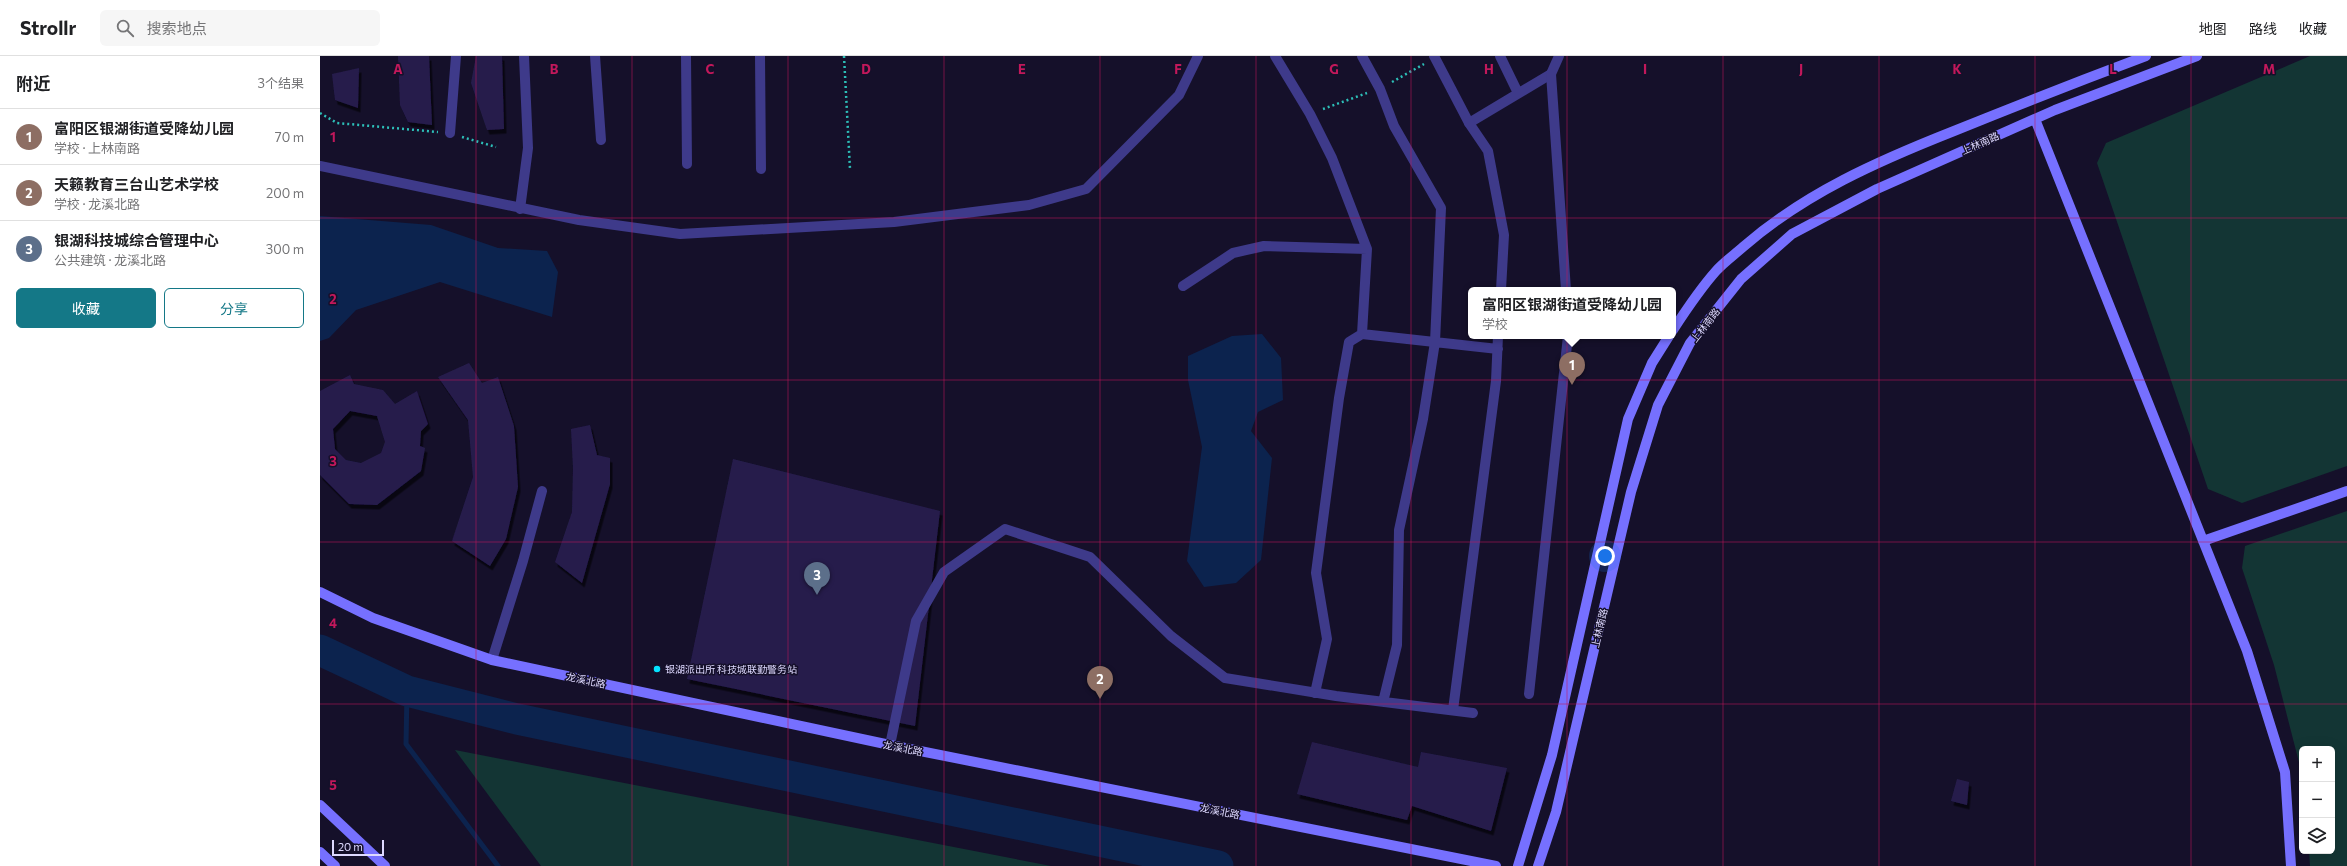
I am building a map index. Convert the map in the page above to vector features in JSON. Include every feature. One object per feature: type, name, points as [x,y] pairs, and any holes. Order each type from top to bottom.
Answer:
[{"type":"street","points":[[450,133],[456,56]]},
{"type":"street","points":[[520,209],[528,148],[524,56]]},
{"type":"street","points":[[594,56],[601,140]]},
{"type":"street","points":[[686,56],[687,164]]},
{"type":"street","points":[[760,56],[761,169]]},
{"type":"street","points":[[320,166],[578,220],[680,234],[894,222],[1029,205],[1086,189],[1179,95],[1198,56]]},
{"type":"street","points":[[1275,56],[1310,114],[1332,158],[1367,248],[1362,334]]},
{"type":"street","points":[[1362,56],[1380,89],[1394,126],[1441,208],[1435,342],[1423,419],[1399,530],[1397,645],[1383,702]]},
{"type":"street","points":[[1500,56],[1518,93]]},
{"type":"street","points":[[1559,56],[1551,74],[1566,287]]},
{"type":"street","name":"上林南路","points":[[1676,325],[1687,308],[1716,271],[1754,238],[1794,208],[1835,183],[1901,152],[2146,56]]},
{"type":"street","name":"上林南路","points":[[1538,866],[1556,812],[1631,492],[1658,405],[1690,343],[1741,279],[1792,234],[1877,189],[2035,119],[2197,56]]},
{"type":"street","points":[[1434,57],[1468,123],[1488,151],[1504,235],[1501,287]]},
{"type":"street","points":[[1468,123],[1551,74]]},
{"type":"street","points":[[2035,119],[2247,651],[2285,772],[2291,866]]},
{"type":"street","points":[[1183,286],[1233,253],[1264,246],[1367,248]]},
{"type":"street","points":[[1315,693],[1326,639],[1316,573],[1339,398],[1349,342],[1362,334],[1498,349]]},
{"type":"street","points":[[1453,710],[1496,381],[1498,339]]},
{"type":"street","points":[[1529,694],[1568,339]]},
{"type":"street","name":"上林南路","points":[[1518,866],[1552,755],[1628,420],[1652,362],[1667,339]]},
{"type":"street","points":[[492,660],[523,561],[542,491]]},
{"type":"street","points":[[2204,541],[2347,491]]},
{"type":"street","points":[[890,745],[916,621],[944,572],[1005,529],[1090,557],[1171,636],[1225,678],[1315,693],[1474,713]]},
{"type":"street","name":"龙溪北路","points":[[320,592],[373,618],[492,660],[890,745],[1496,866]]},
{"type":"street","points":[[320,805],[385,866]]},
{"type":"street","points":[[320,852],[335,866]]},
{"type":"path","points":[[844,56],[850,169]]},
{"type":"path","points":[[1310,114],[1380,89],[1434,57]]},
{"type":"path","points":[[320,113],[337,122],[450,133],[496,147]]},
{"type":"green space","points":[[2310,56],[2347,56],[2347,466],[2242,503],[2208,489],[2097,163],[2106,143]]},
{"type":"green space","points":[[2347,511],[2347,866],[2310,866],[2309,854],[2335,854],[2335,746],[2299,746],[2299,762],[2274,665],[2242,568],[2245,546]]},
{"type":"green space","points":[[455,750],[1051,866],[541,866]]},
{"type":"water","points":[[320,216],[431,225],[498,248],[547,251],[558,272],[552,317],[440,282],[356,310],[329,338],[320,341]]},
{"type":"water","points":[[1262,334],[1281,358],[1283,400],[1258,412],[1251,431],[1272,458],[1261,560],[1236,583],[1204,587],[1187,561],[1202,447],[1188,380],[1188,356],[1232,336]]},
{"type":"building","points":[[398,56],[429,56],[432,125],[408,122],[400,105]]},
{"type":"building","points":[[476,56],[502,56],[504,129],[487,130],[471,83]]},
{"type":"building","points":[[359,68],[358,108],[335,100],[332,74]]},
{"type":"building","points":[[469,363],[482,383],[498,377],[514,426],[518,487],[506,539],[490,566],[452,541],[473,477],[468,420],[438,377]]},
{"type":"building","points":[[350,375],[354,384],[383,390],[395,404],[417,391],[428,424],[421,431],[420,446],[425,448],[421,471],[377,505],[349,504],[320,475],[320,391]],"holes":[[[350,411],[377,416],[385,442],[381,453],[361,463],[346,460],[335,449],[333,429]]]},
{"type":"building","points":[[590,425],[597,455],[610,458],[610,484],[582,583],[555,562],[572,512],[573,468],[571,429]]},
{"type":"building","points":[[733,459],[940,511],[915,726],[687,679]]},
{"type":"building","points":[[1312,742],[1418,767],[1421,752],[1507,768],[1491,831],[1412,806],[1407,820],[1297,794]]},
{"type":"building","points":[[1957,779],[1969,782],[1967,805],[1951,801]]},
{"type":"waterway","points":[[320,650],[407,691],[517,719],[1218,866]]},
{"type":"waterway","points":[[407,691],[406,744],[498,866]]},
{"type":"place","name":"富阳区银湖街道受降幼儿园","points":[[1572,385]]},
{"type":"place","name":"银湖科技城综合管理中心","points":[[817,595]]},
{"type":"place","name":"银湖派出所 科技城联勤警务站","points":[[657,669]]},
{"type":"place","name":"天籁教育三台山艺术学校","points":[[1100,699]]}]
